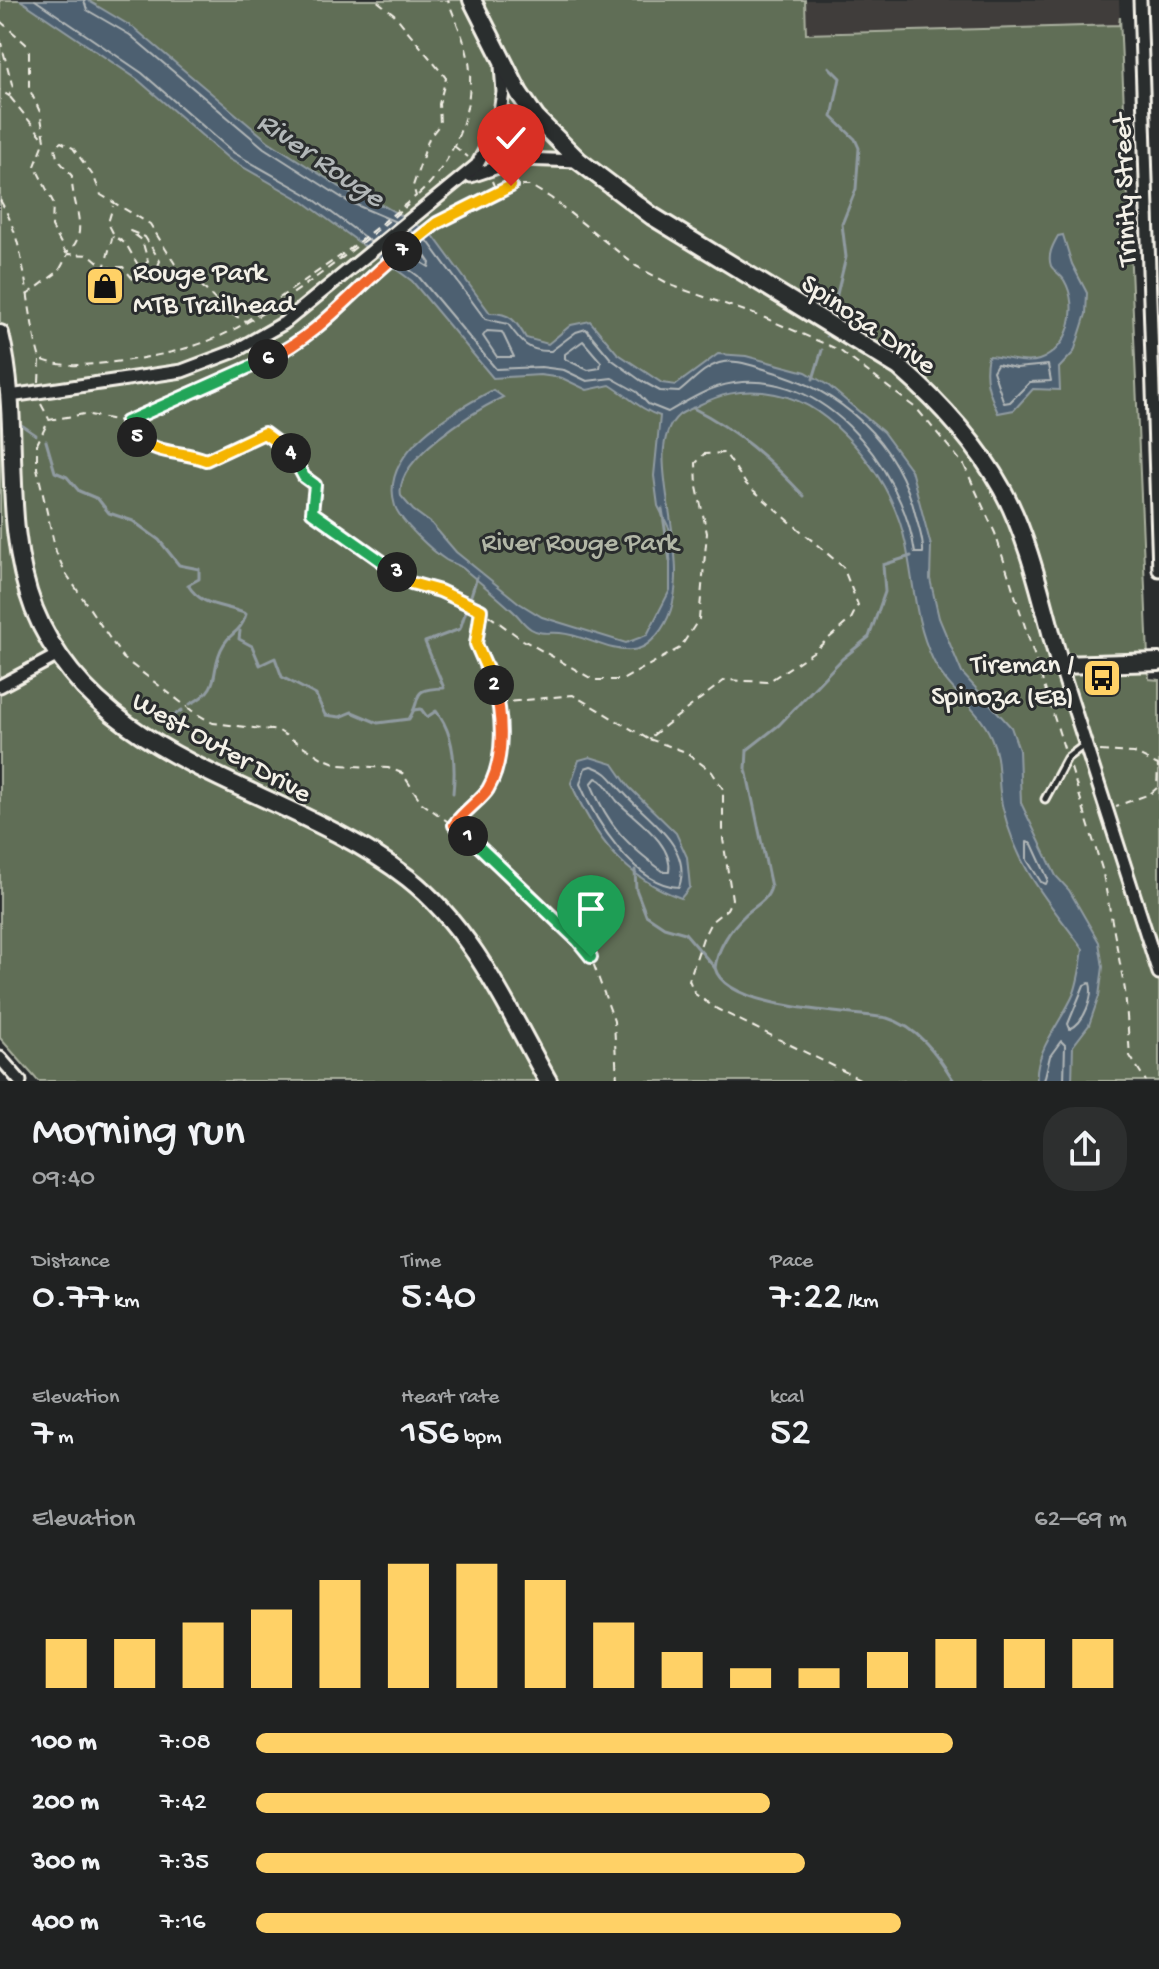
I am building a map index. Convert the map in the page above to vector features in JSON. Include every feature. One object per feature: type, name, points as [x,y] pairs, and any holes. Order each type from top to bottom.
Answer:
[{"type":"street","name":"Spinoza Drive","points":[[472,0],[499,57],[536,118],[579,161],[652,216],[899,367],[931,395],[965,434],[1002,490],[1026,549],[1105,810],[1159,973]]},
{"type":"street","name":"Trinity Street","points":[[1140,0],[1155,313],[1159,570]]},
{"type":"street","points":[[10,396],[148,379],[216,360],[284,323],[463,180],[485,154],[498,126],[503,92],[499,57]]},
{"type":"street","points":[[463,180],[491,166],[522,159],[579,161]]},
{"type":"street","name":"West Outer Drive","points":[[0,334],[10,396],[13,508],[18,554],[33,608],[58,655],[92,696],[137,734],[374,855],[425,892],[463,934],[548,1081]]},
{"type":"street","points":[[0,686],[58,655]]},
{"type":"street","points":[[1060,665],[1159,662]]},
{"type":"street","points":[[0,1058],[20,1081]]},
{"type":"lane","points":[[1045,799],[1067,758],[1086,749]]},
{"type":"path","points":[[376,0],[394,14],[446,78],[439,104],[440,124],[429,138],[413,186],[416,196]]},
{"type":"path","points":[[40,359],[73,366],[136,359],[204,341],[246,321],[346,253],[407,205],[445,161],[461,130],[469,88],[466,51],[448,0]]},
{"type":"path","points":[[0,21],[26,44],[29,88],[40,112],[45,140],[35,166],[53,202],[52,227],[68,254]]},
{"type":"path","points":[[0,39],[13,85],[9,96]]},
{"type":"path","points":[[0,90],[9,96],[45,140]]},
{"type":"path","points":[[27,295],[59,271],[81,224],[71,187],[72,176],[55,153],[58,143],[73,148],[94,177],[101,195],[150,224],[175,264],[194,278],[227,312],[246,321]]},
{"type":"path","points":[[49,420],[84,414],[126,422],[284,352],[362,290],[373,273],[437,223],[511,186],[531,186],[551,198],[636,266],[673,286],[814,337],[839,350],[891,386],[944,440],[964,465],[980,497],[995,533],[1102,869],[1106,908],[1125,990],[1130,1056],[1146,1081]]},
{"type":"path","points":[[0,200],[8,214],[27,295],[40,359],[38,373]]},
{"type":"path","points":[[103,268],[123,267],[132,282],[136,283],[154,275],[160,267],[156,251],[145,237],[129,232],[142,240],[148,261],[142,266],[130,256],[126,244],[113,235],[108,223],[114,205]]},
{"type":"path","points":[[100,284],[113,235]]},
{"type":"path","points":[[68,254],[96,257],[103,268]]},
{"type":"path","points":[[41,409],[49,420]]},
{"type":"path","points":[[49,420],[37,444],[37,468],[56,552],[65,572],[123,658],[195,713],[213,723],[279,731],[322,758],[340,765],[388,768],[402,773],[422,803],[454,825],[511,874],[591,957],[614,1021],[617,1081]]},
{"type":"path","points":[[126,422],[139,439],[155,451],[194,455],[206,460],[264,433],[273,437],[284,444],[304,477],[315,485],[312,512],[411,583],[440,591],[481,610],[523,640],[594,680],[622,680],[680,648],[699,619],[707,533],[697,487],[696,463],[704,454],[725,453],[746,484],[843,567],[858,605],[851,619],[813,652],[768,682],[725,680],[648,739]]},
{"type":"path","points":[[454,825],[466,807],[487,791],[500,749],[499,703],[489,668],[476,644],[481,610]]},
{"type":"path","points":[[499,703],[573,695],[648,739],[686,752],[712,772],[723,789],[723,839],[732,899],[727,909],[711,922],[703,938],[689,980],[695,994],[717,1009],[864,1081]]},
{"type":"path","points":[[1086,749],[1134,753],[1158,765],[1157,788],[1150,794],[1105,810]]},
{"type":"shaded area","points":[[805,0],[1119,0],[1120,25],[806,34]]},
{"type":"green space","name":"River Rouge Park","points":[[0,0],[805,0],[806,34],[1119,25],[1120,16],[1149,679],[1159,680],[1159,1081],[38,1081],[0,1038]]},
{"type":"water","points":[[20,0],[87,0],[134,28],[268,141],[351,194],[384,206],[432,234],[490,313],[512,319],[526,338],[548,344],[571,325],[590,321],[617,353],[662,383],[676,385],[718,354],[746,356],[806,372],[829,386],[883,432],[911,470],[931,546],[930,579],[939,618],[962,673],[1011,727],[1019,750],[1021,803],[1056,876],[1069,890],[1099,942],[1103,967],[1099,996],[1089,1025],[1073,1046],[1072,1081],[1037,1081],[1037,1070],[1044,1047],[1074,993],[1083,949],[1036,884],[1017,850],[1003,809],[997,755],[991,737],[933,660],[919,618],[897,514],[876,473],[846,436],[809,406],[788,397],[763,392],[738,392],[722,396],[679,415],[667,433],[663,458],[676,581],[671,610],[657,635],[643,647],[623,650],[569,634],[542,633],[531,629],[463,568],[433,550],[403,520],[395,506],[393,486],[398,468],[423,435],[441,421],[493,390],[503,397],[474,413],[423,452],[402,482],[401,496],[432,524],[456,552],[519,603],[542,617],[626,643],[647,635],[670,590],[670,530],[658,506],[654,476],[660,416],[610,385],[587,390],[562,378],[540,375],[493,378],[412,281],[304,202],[229,159],[137,79]]},
{"type":"water","points":[[1063,235],[1072,264],[1087,293],[1086,314],[1074,352],[1059,368],[1060,390],[1033,389],[1014,410],[998,413],[988,385],[988,356],[1039,360],[1050,355],[1065,337],[1071,314],[1069,291],[1050,262],[1054,243],[1058,236]]},
{"type":"water","points":[[590,757],[613,764],[629,787],[676,833],[687,857],[690,887],[681,898],[643,879],[627,867],[590,821],[571,783],[579,760]]},
{"type":"waterway","points":[[829,67],[840,78],[832,117],[855,139],[859,148],[856,189],[842,224],[846,257],[831,319]]},
{"type":"waterway","points":[[813,379],[822,350]]},
{"type":"waterway","points":[[693,408],[752,447],[804,496]]},
{"type":"waterway","points":[[17,422],[36,435]]},
{"type":"waterway","points":[[46,441],[55,472],[67,477],[79,491],[98,499],[109,513],[133,521],[159,540],[179,565],[199,569],[199,579],[188,585],[200,598],[246,614],[242,625],[219,653],[208,691],[190,704]]},
{"type":"waterway","points":[[662,509],[670,561]]},
{"type":"waterway","points":[[911,556],[883,565],[885,592],[869,637],[842,659],[779,725],[747,750],[746,769],[771,887],[764,900],[744,916],[730,933],[715,968],[724,982],[741,993],[765,1001],[898,1022],[926,1043],[954,1081]]},
{"type":"waterway","points":[[240,631],[239,639],[252,646],[260,665],[275,658],[282,677],[316,695],[325,715],[340,717],[352,712],[378,723],[409,719],[421,692],[444,688],[425,642],[460,629],[477,577]]},
{"type":"waterway","points":[[414,710],[421,709],[427,717],[436,711],[447,729],[454,760],[453,793]]},
{"type":"waterway","points":[[164,722],[182,710]]},
{"type":"waterway","points":[[635,870],[636,889],[646,915],[664,927],[685,933],[715,968]]},
{"type":"place","name":"Rouge Park MTB Trailhead","points":[[105,286]]},
{"type":"place","name":"Tireman / Spinoza (EB)","points":[[1102,678]]},
{"type":"route","points":[[511,186],[437,223],[373,273],[362,290],[284,352],[126,422],[139,439],[155,451],[194,455],[206,460],[213,460],[264,433],[273,437],[284,444],[304,477],[315,485],[312,512],[348,541],[369,552],[390,570],[408,578],[411,583],[440,591],[481,610],[476,644],[489,668],[499,703],[500,749],[487,791],[466,807],[454,825],[511,874],[518,886],[578,941],[591,957]]},
{"type":"water label","name":"River Rouge","points":[[322,158]]}]
